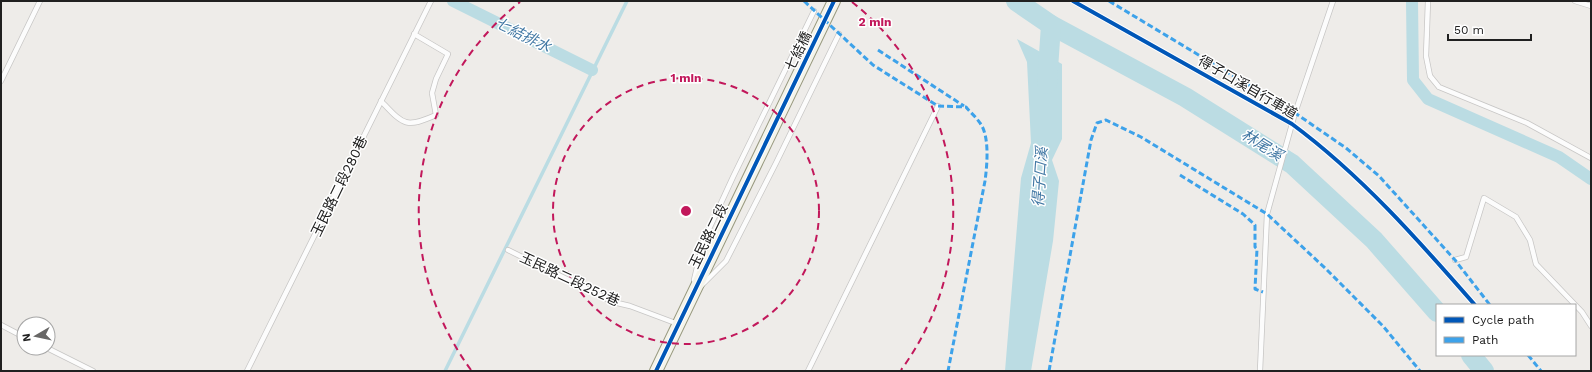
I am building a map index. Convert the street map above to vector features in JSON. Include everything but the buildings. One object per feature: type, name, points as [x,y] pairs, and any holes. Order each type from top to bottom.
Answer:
[{"type":"street","name":"七結橋","points":[[781,110],[834,1]]},
{"type":"street","name":"玉民路二段","points":[[656,371],[781,110]]},
{"type":"lane","points":[[1,81],[40,1]]},
{"type":"lane","name":"玉民路二段280巷","points":[[247,371],[431,1]]},
{"type":"lane","points":[[1260,371],[1267,214],[1292,124],[1333,1]]},
{"type":"lane","points":[[1428,1],[1426,56],[1430,76],[1439,87],[1526,123],[1591,158]]},
{"type":"lane","points":[[1575,1],[1591,6]]},
{"type":"lane","points":[[691,298],[703,242],[814,11]]},
{"type":"lane","points":[[381,101],[398,119],[409,124],[424,121],[436,115],[432,93],[436,79],[448,54],[414,34]]},
{"type":"lane","points":[[691,298],[726,261],[839,34]]},
{"type":"lane","points":[[808,371],[938,106]]},
{"type":"lane","points":[[1456,260],[1466,257],[1484,198],[1516,217],[1530,240],[1536,264],[1574,304]]},
{"type":"lane","name":"玉民路二段252巷","points":[[508,250],[613,302],[630,306],[678,324]]},
{"type":"lane","points":[[1576,306],[1591,326]]},
{"type":"lane","points":[[1,325],[16,332]]},
{"type":"lane","points":[[56,352],[93,371]]},
{"type":"water","points":[[1017,39],[1062,64],[1062,139],[1052,160],[1059,181],[1053,241],[1031,371],[1005,371],[1021,178],[1031,143],[1027,62]]},
{"type":"waterway","name":"七結排水","points":[[453,1],[592,70]]},
{"type":"waterway","points":[[445,371],[627,1]]},
{"type":"waterway","name":"林尾溪","points":[[1016,1],[1051,25],[1185,97],[1292,164],[1374,240],[1436,311]]},
{"type":"waterway","points":[[1412,1],[1413,80],[1428,99],[1559,157],[1591,179]]},
{"type":"waterway","name":"得子口溪","points":[[1047,84],[1051,25]]},
{"type":"waterway","name":"林尾溪","points":[[1472,356],[1484,371]]},
{"type":"marked path","points":[[804,1],[873,65],[938,106],[966,107],[983,129],[987,143],[985,181],[948,371]]},
{"type":"marked path","points":[[1109,1],[1295,113],[1346,148],[1379,176],[1455,260],[1489,304]]},
{"type":"marked path","points":[[878,50],[964,106]]},
{"type":"marked path","points":[[1049,371],[1091,140],[1097,123],[1106,120],[1141,137],[1267,214],[1325,268],[1383,326],[1420,371]]},
{"type":"marked path","points":[[1180,175],[1243,214],[1255,225],[1255,247],[1257,249],[1255,289],[1263,292]]},
{"type":"marked path","points":[[1529,356],[1541,371]]},
{"type":"cycle path","points":[[656,371],[834,1]]},
{"type":"cycle path","name":"得子口溪自行車道","points":[[1073,1],[1292,124],[1342,165],[1365,187],[1411,233],[1474,304]]}]
